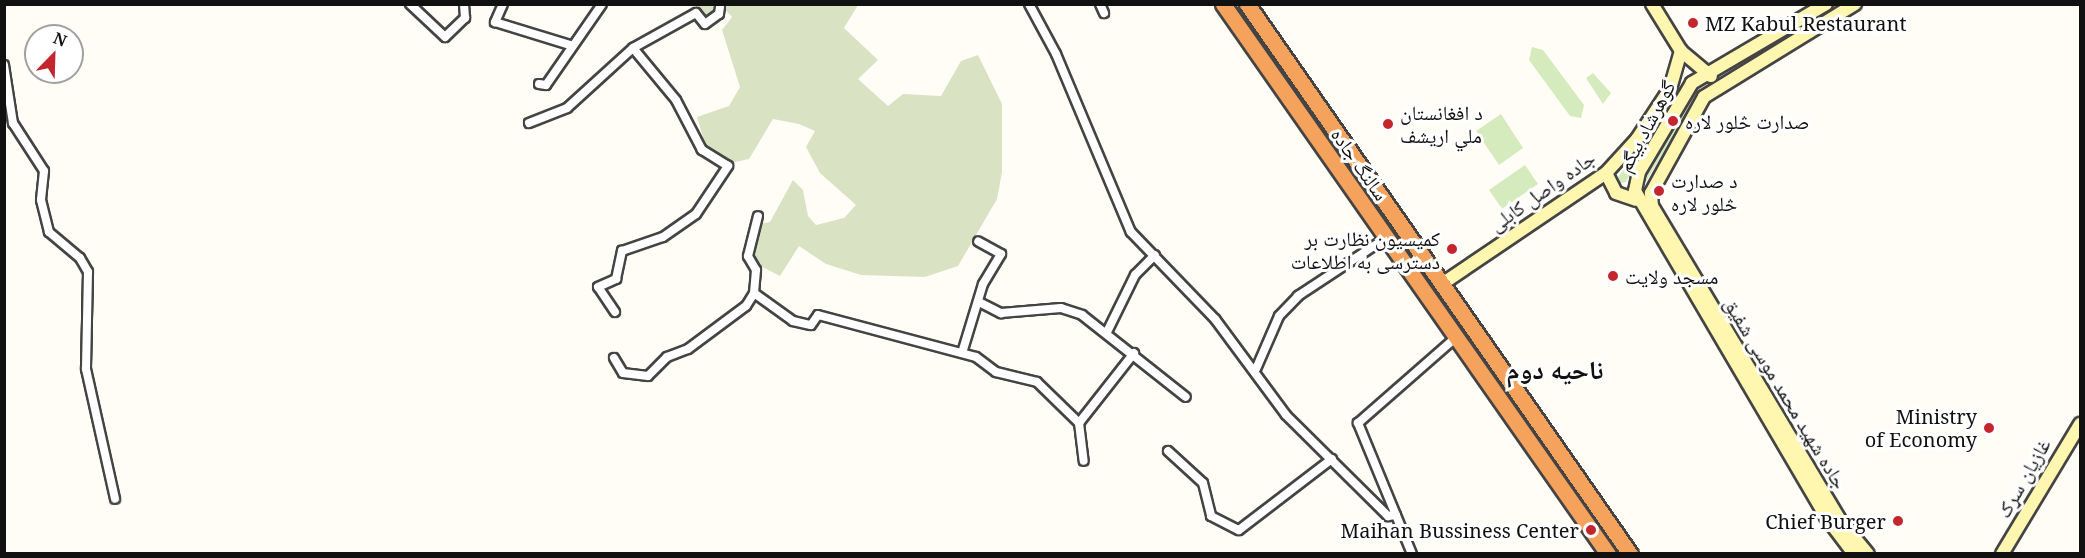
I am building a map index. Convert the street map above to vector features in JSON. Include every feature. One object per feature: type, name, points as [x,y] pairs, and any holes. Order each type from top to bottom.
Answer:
[{"type":"highway","name":"سالنگ جاده","points":[[1223,4],[1608,554]]},
{"type":"highway","name":"سالنگ جاده","points":[[1247,4],[1630,554]]},
{"type":"highway","points":[[1301,116],[1317,104]]},
{"type":"main road","points":[[1652,4],[1681,51],[1717,86]]},
{"type":"main road","name":"گوهرشاد بیگم","points":[[1636,200],[1639,172],[1678,99],[1706,75],[1826,4]]},
{"type":"main road","name":"گوهرشاد بیگم","points":[[1654,183],[1697,106],[1717,86],[1855,4]]},
{"type":"main road","name":"جاده واصل کابلی","points":[[1442,284],[1606,173],[1637,139],[1670,89],[1681,51]]},
{"type":"main road","points":[[1670,89],[1706,75]]},
{"type":"main road","points":[[1606,173],[1616,193],[1636,200]]},
{"type":"main road","name":"جاده شهید محمد موسی شفیق","points":[[1654,183],[1652,206],[1839,519],[1869,554]]},
{"type":"main road","name":"جاده شهید محمد موسی شفیق","points":[[1636,200],[1826,517],[1854,554]]},
{"type":"main road","name":"غازیان سړک","points":[[2002,554],[2080,424]]},
{"type":"street","points":[[410,4],[445,37],[465,18],[464,4]]},
{"type":"street","points":[[503,4],[495,22],[570,45]]},
{"type":"street","points":[[539,84],[546,85],[570,45],[602,4]]},
{"type":"street","points":[[1029,4],[1056,54],[1131,232],[1155,255],[1256,369],[1286,415],[1388,516],[1396,515]]},
{"type":"street","points":[[1100,4],[1104,13]]},
{"type":"street","points":[[529,123],[567,108],[633,48],[696,12],[705,24],[720,7]]},
{"type":"street","points":[[615,312],[598,287],[616,279],[622,251],[663,237],[696,214],[728,166],[702,150],[676,100],[633,48]]},
{"type":"street","points":[[4,64],[13,123],[44,171],[41,200],[49,232],[80,258],[88,273],[86,369],[114,499]]},
{"type":"street","points":[[614,358],[623,373],[648,376],[667,357],[688,349],[746,306],[754,293],[756,270],[747,256],[758,216]]},
{"type":"street","points":[[1256,369],[1279,316],[1298,296],[1386,238]]},
{"type":"street","points":[[962,353],[980,302],[1001,254],[978,241]]},
{"type":"street","points":[[1107,332],[1135,275],[1155,255]]},
{"type":"street","points":[[754,293],[793,321],[811,325],[818,315],[962,353],[996,372],[1037,382],[1078,423],[1084,460]]},
{"type":"street","points":[[980,302],[1001,313],[1061,308],[1107,332],[1186,397]]},
{"type":"street","points":[[1412,554],[1358,423],[1455,338]]},
{"type":"street","points":[[1078,423],[1134,353]]},
{"type":"street","points":[[1168,451],[1203,483],[1211,516],[1239,530],[1332,459]]},
{"type":"green space","points":[[695,5],[858,5],[844,28],[878,60],[858,79],[888,106],[903,94],[941,96],[961,61],[978,55],[1002,104],[1002,172],[997,199],[958,266],[925,277],[861,275],[826,264],[799,246],[780,276],[753,262],[759,224],[770,222],[793,180],[803,190],[808,216],[816,225],[844,218],[856,205],[820,173],[806,147],[815,131],[799,124],[773,119],[749,159],[731,163],[706,147],[697,117],[729,106],[740,87],[722,30],[732,17],[723,7],[707,20]]},
{"type":"green space","points":[[1532,47],[1543,50],[1584,105],[1581,118],[1570,116],[1529,60]]},
{"type":"green space","points":[[1593,73],[1611,93],[1603,104],[1586,78]]},
{"type":"green space","points":[[1696,88],[1700,93],[1642,188],[1643,174]]},
{"type":"green space","points":[[1501,114],[1523,148],[1499,165],[1476,131]]},
{"type":"green space","points":[[1645,145],[1626,182],[1617,184],[1617,178]]},
{"type":"green space","points":[[1525,165],[1538,184],[1502,209],[1489,190]]},
{"type":"place","name":"MZ Kabul Restaurant","points":[[1693,23]]},
{"type":"place","name":"صدارت څلور لاره","points":[[1673,121]]},
{"type":"place","name":"د افغانستان ملي اریشف","points":[[1388,124]]},
{"type":"place","name":"د صدارت څلور لاره","points":[[1659,191]]},
{"type":"place","name":"کمیسیون نظارت بر دسترسی به اطلاعات","points":[[1452,249]]},
{"type":"place","name":"مسجد ولایت","points":[[1613,276]]},
{"type":"place","name":"Ministry of Economy","points":[[1989,428]]},
{"type":"place","name":"Chief Burger","points":[[1898,521]]},
{"type":"place","name":"Maihan Bussiness Center","points":[[1591,530]]},
{"type":"district","name":"ناحیه دوم","points":[[1555,370]]}]
